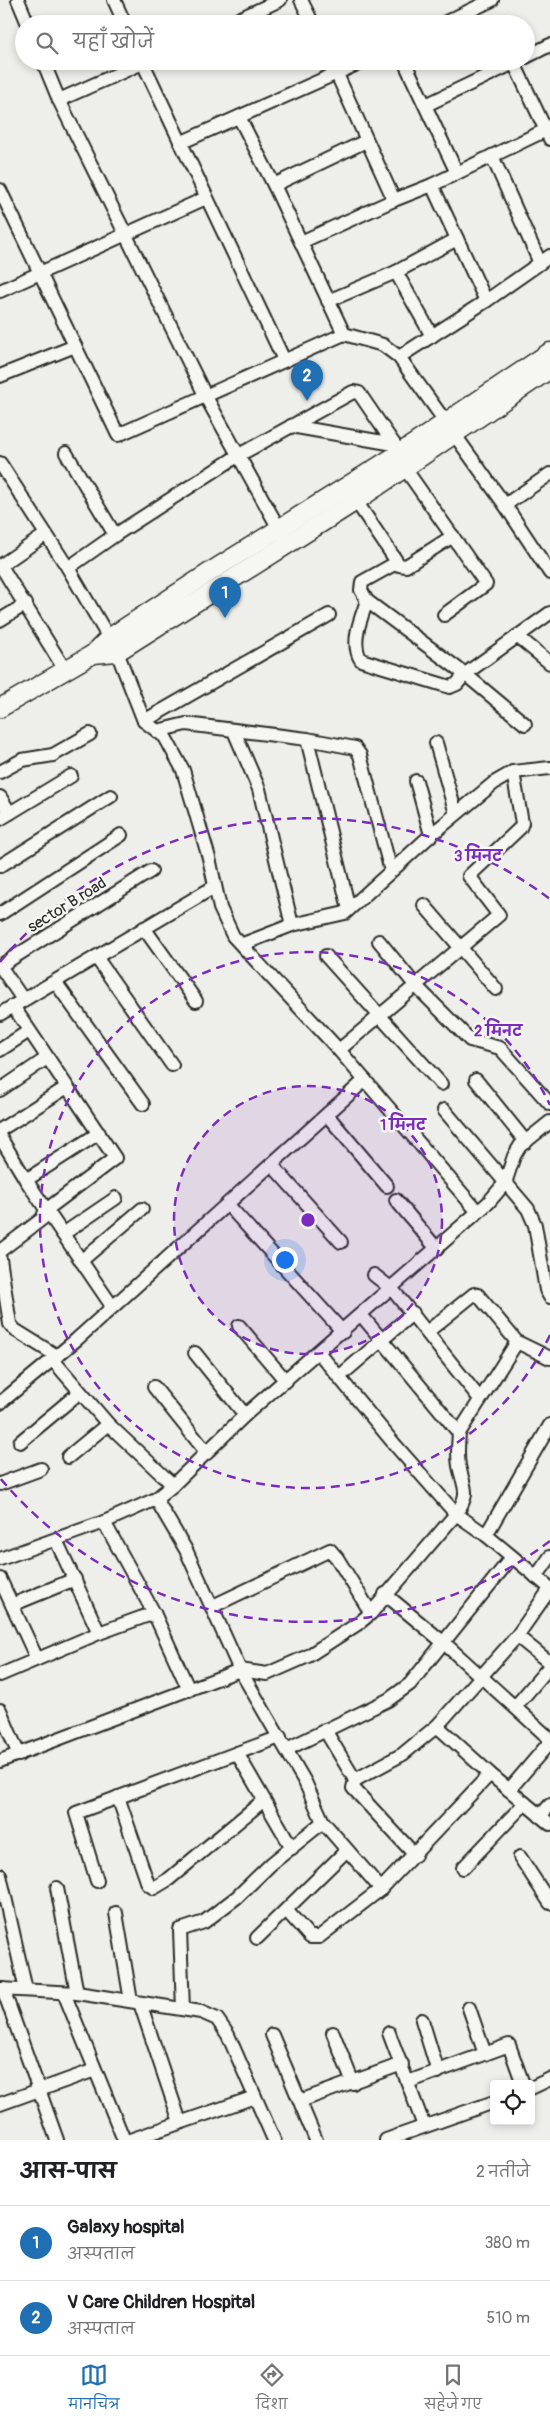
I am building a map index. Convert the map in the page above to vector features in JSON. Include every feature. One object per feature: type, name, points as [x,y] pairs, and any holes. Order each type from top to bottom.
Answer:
[{"type":"street","points":[[18,0],[24,15]]},
{"type":"street","points":[[114,0],[121,15]]},
{"type":"street","points":[[248,15],[280,0]]},
{"type":"street","points":[[301,0],[308,15]]},
{"type":"street","points":[[461,15],[492,0]]},
{"type":"street","points":[[535,52],[550,45]]},
{"type":"street","points":[[47,70],[59,100],[206,397],[283,536]]},
{"type":"street","points":[[59,100],[126,70]]},
{"type":"street","points":[[148,70],[180,143],[284,360]]},
{"type":"street","points":[[335,70],[394,200]]},
{"type":"street","points":[[180,143],[345,70]]},
{"type":"street","points":[[408,70],[457,173]]},
{"type":"street","points":[[426,105],[499,70]]},
{"type":"street","points":[[301,242],[432,185],[492,156],[548,134],[520,70]]},
{"type":"street","points":[[239,117],[274,185],[344,334]]},
{"type":"street","points":[[274,185],[366,141]]},
{"type":"street","points":[[398,357],[486,301],[545,259],[492,156]]},
{"type":"street","points":[[432,185],[486,301]]},
{"type":"street","points":[[0,190],[118,435],[344,334],[383,345],[398,357],[546,559],[550,573]]},
{"type":"street","points":[[0,292],[206,198]]},
{"type":"street","points":[[328,301],[396,272],[457,239]]},
{"type":"street","points":[[396,272],[432,336]]},
{"type":"street","points":[[0,376],[75,346]]},
{"type":"street","points":[[449,427],[550,352]]},
{"type":"street","points":[[0,708],[93,654],[113,645],[283,536],[400,455],[550,368]]},
{"type":"street","points":[[68,568],[238,455],[356,391],[486,585],[444,615]]},
{"type":"street","points":[[291,426],[400,455]]},
{"type":"street","points":[[66,453],[115,535]]},
{"type":"street","points":[[283,536],[356,501],[400,455]]},
{"type":"street","points":[[0,463],[68,568],[113,645],[144,721],[165,738],[183,770],[209,858],[214,887],[226,923],[233,936],[243,944],[339,1050],[478,1212]]},
{"type":"street","points":[[505,505],[550,474]]},
{"type":"street","points":[[356,501],[396,563],[406,566],[453,536]]},
{"type":"street","points":[[45,535],[1,566],[65,670]]},
{"type":"street","points":[[396,563],[362,582],[360,590],[366,601],[465,674],[525,724]]},
{"type":"street","points":[[366,601],[358,627],[357,648],[361,660],[450,687],[457,684],[465,674],[550,614]]},
{"type":"street","points":[[0,620],[26,604]]},
{"type":"street","points":[[144,721],[329,614]]},
{"type":"street","points":[[517,636],[550,663]]},
{"type":"street","points":[[157,731],[186,724],[307,739],[355,748],[358,751],[391,871]]},
{"type":"street","points":[[234,731],[259,789],[292,925]]},
{"type":"street","points":[[0,772],[22,760],[52,755],[90,734]]},
{"type":"street","points":[[307,739],[349,909]]},
{"type":"street","points":[[436,743],[456,814]]},
{"type":"street","points":[[243,944],[292,925],[345,913],[431,835],[494,783],[513,772],[550,768]]},
{"type":"street","points":[[339,1050],[382,1016],[415,984],[499,915],[469,876],[520,828],[522,822],[513,772]]},
{"type":"street","points":[[0,798],[5,816],[71,776]]},
{"type":"street","points":[[416,781],[431,835]]},
{"type":"street","points":[[0,866],[111,796]]},
{"type":"street","points":[[0,914],[121,835]]},
{"type":"street","name":"sector B road","points":[[0,966],[151,870]]},
{"type":"street","points":[[0,1014],[56,983],[214,887]]},
{"type":"street","points":[[424,905],[496,989]]},
{"type":"street","points":[[144,928],[196,1001]]},
{"type":"street","points":[[380,941],[415,984],[470,1040],[492,1045],[507,1054],[550,1104]]},
{"type":"street","points":[[326,956],[382,1016],[441,1084]]},
{"type":"street","points":[[96,957],[172,1065]]},
{"type":"street","points":[[0,966],[29,1031],[114,1156],[114,1160],[46,1210],[42,1220],[0,1251]]},
{"type":"street","points":[[56,983],[143,1104]]},
{"type":"street","points":[[0,1050],[29,1031]]},
{"type":"street","points":[[0,1090],[47,1058]]},
{"type":"street","points":[[0,1403],[55,1358],[228,1205],[365,1080]]},
{"type":"street","points":[[476,1080],[526,1142]]},
{"type":"street","points":[[0,1130],[67,1087]]},
{"type":"street","points":[[444,1110],[528,1209],[535,1225],[546,1290],[550,1297]]},
{"type":"street","points":[[327,1115],[387,1186]]},
{"type":"street","points":[[0,1560],[104,1522],[156,1499],[208,1453],[245,1415],[362,1316],[488,1203],[505,1183],[514,1156],[526,1142],[550,1122]]},
{"type":"street","points":[[26,1180],[99,1133]]},
{"type":"street","points":[[0,1137],[26,1180],[112,1306]]},
{"type":"street","points":[[272,1165],[341,1242]]},
{"type":"street","points":[[63,1234],[116,1198]]},
{"type":"street","points":[[396,1200],[437,1248]]},
{"type":"street","points":[[228,1205],[343,1332]]},
{"type":"street","points":[[82,1261],[142,1209]]},
{"type":"street","points":[[0,1259],[10,1324],[15,1330],[55,1358],[80,1392],[108,1424],[173,1485]]},
{"type":"street","points":[[374,1275],[392,1289],[480,1399]]},
{"type":"street","points":[[427,1332],[474,1294],[478,1295],[517,1342],[550,1358]]},
{"type":"street","points":[[339,1377],[412,1313]]},
{"type":"street","points":[[362,1316],[459,1433]]},
{"type":"street","points":[[239,1326],[286,1381]]},
{"type":"street","points":[[0,1761],[240,1670],[267,1674],[308,1656],[359,1623],[371,1613],[465,1501],[467,1494],[459,1464],[459,1433],[517,1342]]},
{"type":"street","points":[[319,1353],[456,1514],[486,1535],[550,1589],[517,1636],[437,1726],[403,1754],[355,1780]]},
{"type":"street","points":[[195,1354],[245,1415]]},
{"type":"street","points":[[154,1387],[208,1453]]},
{"type":"street","points":[[20,1442],[80,1392]]},
{"type":"street","points":[[68,1457],[108,1424]]},
{"type":"street","points":[[486,1535],[550,1425]]},
{"type":"street","points":[[0,1484],[41,1469]]},
{"type":"street","points":[[156,1499],[186,1550],[240,1670],[287,1749],[305,1782],[323,1822],[381,1889]]},
{"type":"street","points":[[104,1522],[154,1613],[189,1690]]},
{"type":"street","points":[[56,1540],[99,1633]]},
{"type":"street","points":[[212,1606],[330,1550],[337,1558],[371,1613]]},
{"type":"street","points":[[287,1749],[388,1700],[410,1684],[512,1557]]},
{"type":"street","points":[[536,1577],[550,1557]]},
{"type":"street","points":[[12,1605],[75,1578]]},
{"type":"street","points":[[0,1579],[37,1659]]},
{"type":"street","points":[[385,1594],[444,1643],[550,1741],[509,1790]]},
{"type":"street","points":[[0,1675],[99,1633],[154,1613]]},
{"type":"street","points":[[514,1707],[550,1664],[517,1636]]},
{"type":"street","points":[[0,1710],[19,1755]]},
{"type":"street","points":[[437,1726],[545,1820],[550,1805]]},
{"type":"street","points":[[325,1730],[355,1780],[353,1788],[415,1855]]},
{"type":"street","points":[[97,1881],[76,1813],[280,1737]]},
{"type":"street","points":[[237,1753],[292,1848]]},
{"type":"street","points":[[287,1911],[310,1937],[319,1937],[381,1889],[490,1774]]},
{"type":"street","points":[[118,1796],[148,1884],[154,1888],[170,1879],[264,1800]]},
{"type":"street","points":[[463,1868],[525,1803]]},
{"type":"street","points":[[183,2009],[180,1930],[204,1922],[237,1897],[271,1864],[323,1822]]},
{"type":"street","points":[[258,1938],[347,1850]]},
{"type":"street","points":[[520,1857],[550,1903]]},
{"type":"street","points":[[0,1875],[26,1990]]},
{"type":"street","points":[[56,1888],[71,1993],[95,2070],[124,2140]]},
{"type":"street","points":[[116,1913],[136,2002],[180,2122]]},
{"type":"street","points":[[56,2140],[2,1989],[71,1993],[136,2002],[201,2012],[216,2019],[228,2035],[274,2140]]},
{"type":"street","points":[[469,2008],[486,2054]]},
{"type":"street","points":[[422,2020],[438,2072]]},
{"type":"street","points":[[333,2033],[353,2083]]},
{"type":"street","points":[[389,2033],[424,2126]]},
{"type":"street","points":[[272,2035],[316,2140]]},
{"type":"street","points":[[408,2082],[508,2045],[521,2080]]},
{"type":"street","points":[[300,2101],[402,2064]]},
{"type":"street","points":[[0,2104],[95,2070]]},
{"type":"street","points":[[535,2086],[550,2079]]},
{"type":"street","points":[[130,2140],[255,2097]]},
{"type":"street","points":[[386,2140],[490,2103]]},
{"type":"place","name":"V Care Children Hospital","points":[[307,401]]},
{"type":"place","name":"Galaxy hospital","points":[[225,618]]}]
